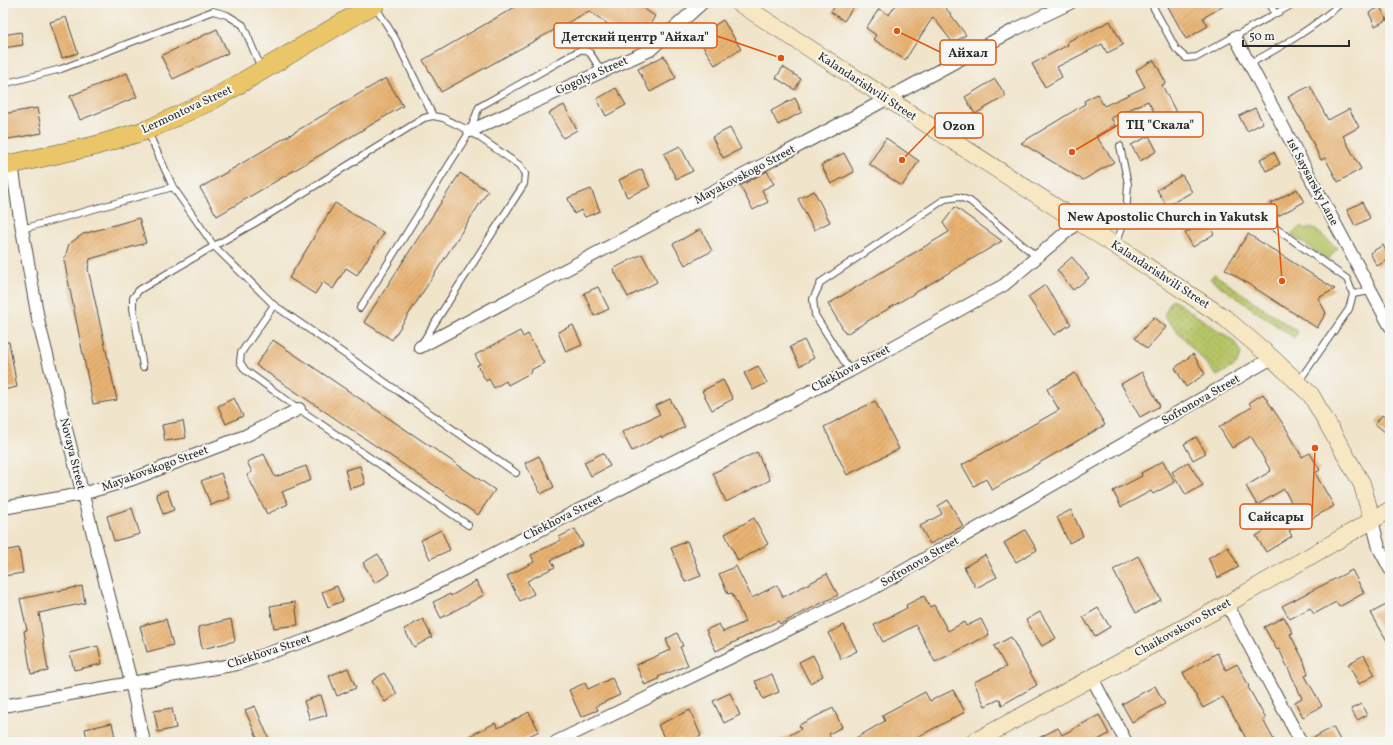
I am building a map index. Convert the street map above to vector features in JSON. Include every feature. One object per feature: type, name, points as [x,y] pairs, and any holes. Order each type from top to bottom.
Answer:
[{"type":"main road","name":"Lermontova Street","points":[[6,163],[94,146],[147,130],[212,100],[375,4]]},
{"type":"street","name":"Gogolya Street","points":[[470,131],[650,50],[702,3]]},
{"type":"street","name":"Kalandarishvili Street","points":[[739,3],[1225,318],[1272,358],[1311,395],[1362,484],[1372,520]]},
{"type":"street","name":"Mayakovskogo Street","points":[[420,347],[1014,30],[1070,3]]},
{"type":"street","name":"1st Saysarsky Lane","points":[[1235,37],[1390,326]]},
{"type":"street","name":"Novaya Street","points":[[6,163],[22,229],[39,324],[144,742]]},
{"type":"street","name":"Chekhova Street","points":[[3,706],[237,664],[307,640],[421,592],[850,371],[1004,285],[1078,222]]},
{"type":"street","name":"Sofronova Street","points":[[556,742],[874,588],[1272,358]]},
{"type":"street","name":"Mayakovskogo Street","points":[[3,508],[82,494],[133,479],[238,439],[300,409]]},
{"type":"street","name":"Chaikovskovo Street","points":[[974,742],[1227,604],[1390,510]]},
{"type":"street","points":[[1372,520],[1379,548],[1390,569]]},
{"type":"street","points":[[1227,604],[1301,742]]},
{"type":"street","points":[[1092,678],[1126,742]]},
{"type":"lane","points":[[1151,3],[1176,49],[1186,58],[1197,57],[1295,3]]},
{"type":"lane","points":[[1270,3],[1275,14]]},
{"type":"lane","points":[[1249,64],[1286,45],[1325,17],[1341,3]]},
{"type":"lane","points":[[375,4],[395,38],[433,116]]},
{"type":"lane","points":[[3,84],[60,69],[213,11],[227,15],[243,25],[262,71]]},
{"type":"lane","points":[[360,308],[470,131],[479,107],[582,49],[590,53],[602,72]]},
{"type":"lane","points":[[143,367],[133,308],[133,298],[139,290],[262,218],[424,118],[433,116],[443,118],[470,131],[519,165],[525,174],[524,184],[420,347]]},
{"type":"lane","points":[[147,130],[173,187],[214,246],[274,305],[516,473]]},
{"type":"lane","points":[[1116,246],[1126,216],[1128,184],[1120,146]]},
{"type":"lane","points":[[22,229],[173,187]]},
{"type":"lane","points":[[850,371],[815,314],[813,298],[821,282],[945,199],[959,197],[970,201],[1037,257]]},
{"type":"lane","points":[[1267,222],[1347,279],[1353,294],[1349,309],[1298,382]]},
{"type":"lane","points":[[1353,294],[1371,291]]},
{"type":"lane","points":[[274,305],[241,353],[240,362],[245,370],[468,525]]},
{"type":"shaded area","points":[[1004,3],[1023,3],[1007,10]]},
{"type":"green space","points":[[1302,226],[1305,230],[1312,227],[1337,248],[1328,260],[1291,234]]},
{"type":"green space","points":[[1214,274],[1298,332],[1294,338],[1210,279]]},
{"type":"green space","points":[[1172,299],[1234,341],[1241,354],[1236,365],[1217,376],[1164,316]]},
{"type":"building","points":[[522,3],[635,3],[655,16],[638,45],[589,11],[441,92],[423,60]]},
{"type":"building","points":[[837,3],[856,3],[844,21],[831,12]]},
{"type":"building","points":[[897,3],[942,3],[966,35],[953,43],[933,17],[905,60],[873,39],[876,35],[866,28],[879,9],[889,15]]},
{"type":"building","points":[[1166,3],[1229,3],[1203,18],[1208,26],[1186,39]]},
{"type":"building","points":[[1380,7],[1387,20],[1375,26],[1369,13]]},
{"type":"building","points":[[66,17],[78,53],[62,58],[50,22]]},
{"type":"building","points":[[723,20],[741,49],[715,65],[697,37]]},
{"type":"building","points":[[1110,21],[1123,45],[1107,53],[1102,44],[1057,67],[1062,77],[1045,87],[1032,64],[1068,45],[1067,42]]},
{"type":"building","points":[[217,29],[228,53],[173,79],[161,56]]},
{"type":"building","points":[[21,32],[23,45],[3,48],[3,35]]},
{"type":"building","points":[[664,56],[676,78],[650,92],[638,69]]},
{"type":"building","points":[[1154,60],[1166,83],[1162,85],[1179,118],[1162,127],[1148,101],[1111,118],[1115,125],[1096,136],[1114,162],[1083,180],[1021,143],[1085,104],[1084,101],[1097,94],[1104,106],[1145,87],[1136,70]]},
{"type":"building","points":[[783,67],[801,79],[795,90],[776,78]]},
{"type":"building","points":[[127,73],[137,97],[80,120],[70,96]]},
{"type":"building","points":[[386,78],[403,106],[217,216],[200,188]]},
{"type":"building","points":[[995,79],[1006,96],[975,114],[965,97]]},
{"type":"building","points":[[1310,86],[1328,120],[1349,109],[1359,127],[1343,136],[1361,169],[1338,182],[1325,158],[1321,160],[1300,117],[1288,97]]},
{"type":"building","points":[[616,88],[626,105],[606,116],[597,99]]},
{"type":"building","points":[[795,98],[802,112],[778,125],[771,111]]},
{"type":"building","points":[[564,105],[577,130],[563,138],[549,113]]},
{"type":"building","points":[[37,108],[42,133],[3,140],[3,114]]},
{"type":"building","points":[[1255,108],[1263,123],[1247,131],[1239,116]]},
{"type":"building","points":[[730,128],[741,149],[723,158],[712,137]]},
{"type":"building","points":[[1149,136],[1157,151],[1140,161],[1131,145]]},
{"type":"building","points":[[886,138],[919,161],[902,186],[869,164]]},
{"type":"building","points":[[680,146],[693,171],[676,179],[664,154]]},
{"type":"building","points":[[1274,152],[1280,164],[1266,171],[1260,159]]},
{"type":"building","points":[[844,153],[854,172],[831,184],[821,165]]},
{"type":"building","points":[[642,169],[650,187],[627,197],[619,180]]},
{"type":"building","points":[[767,171],[774,184],[762,190],[768,202],[753,210],[740,186]]},
{"type":"building","points":[[460,173],[488,191],[392,340],[364,322]]},
{"type":"building","points":[[1182,175],[1192,192],[1167,206],[1157,190]]},
{"type":"building","points":[[591,189],[600,211],[585,217],[581,210],[574,214],[568,198]]},
{"type":"building","points":[[1297,189],[1304,202],[1278,216],[1271,203]]},
{"type":"building","points":[[814,191],[830,222],[814,230],[798,199]]},
{"type":"building","points":[[1362,202],[1370,218],[1355,226],[1347,210]]},
{"type":"building","points":[[335,203],[384,233],[357,275],[346,268],[333,289],[323,282],[315,294],[289,278]]},
{"type":"building","points":[[955,207],[1002,241],[846,334],[828,304],[949,232],[943,223]]},
{"type":"building","points":[[139,218],[146,243],[90,259],[88,269],[117,400],[93,404],[64,260],[69,244],[83,234]]},
{"type":"building","points":[[1205,221],[1214,234],[1193,247],[1185,233]]},
{"type":"building","points":[[701,229],[712,251],[685,265],[673,244]]},
{"type":"building","points":[[1248,234],[1335,289],[1318,298],[1326,313],[1317,328],[1225,269]]},
{"type":"building","points":[[1383,245],[1390,259],[1377,266],[1370,253]]},
{"type":"building","points":[[642,254],[657,282],[628,297],[613,269]]},
{"type":"building","points":[[1072,257],[1089,278],[1073,290],[1057,270]]},
{"type":"building","points":[[1045,285],[1071,324],[1054,335],[1028,297]]},
{"type":"building","points":[[598,287],[609,309],[594,316],[584,293]]},
{"type":"building","points":[[1154,317],[1166,327],[1147,349],[1135,338]]},
{"type":"building","points":[[573,325],[582,345],[566,352],[558,332]]},
{"type":"building","points":[[520,331],[523,337],[528,334],[544,363],[531,370],[532,372],[508,385],[506,381],[494,388],[489,379],[486,381],[477,365],[480,364],[475,355]]},
{"type":"building","points":[[273,340],[495,490],[478,515],[256,365]]},
{"type":"building","points":[[804,340],[814,358],[800,366],[790,347]]},
{"type":"building","points":[[3,342],[9,342],[17,387],[3,390]]},
{"type":"building","points":[[1193,354],[1205,374],[1186,387],[1175,368]]},
{"type":"building","points":[[758,366],[767,383],[753,390],[744,373]]},
{"type":"building","points":[[1142,372],[1160,406],[1140,417],[1121,384]]},
{"type":"building","points":[[1075,373],[1105,425],[992,490],[986,479],[974,486],[962,465],[1059,410],[1047,389]]},
{"type":"building","points":[[723,380],[733,399],[712,410],[702,391]]},
{"type":"building","points":[[1263,394],[1287,430],[1302,457],[1310,453],[1320,470],[1315,473],[1334,506],[1289,531],[1292,536],[1266,552],[1256,536],[1296,511],[1284,489],[1257,505],[1246,486],[1271,471],[1251,436],[1232,448],[1219,427],[1252,407],[1249,403]]},
{"type":"building","points":[[234,398],[243,416],[226,424],[218,406]]},
{"type":"building","points":[[670,399],[685,427],[662,438],[661,436],[632,451],[622,432],[660,414],[655,406]]},
{"type":"building","points":[[875,401],[899,449],[847,475],[824,427]]},
{"type":"building","points":[[1382,415],[1390,421],[1390,436],[1375,424]]},
{"type":"building","points":[[183,421],[186,438],[165,441],[162,425]]},
{"type":"building","points":[[1196,437],[1206,453],[1193,460],[1184,444]]},
{"type":"building","points":[[757,452],[770,480],[726,502],[713,473]]},
{"type":"building","points":[[603,453],[610,466],[591,476],[584,462]]},
{"type":"building","points":[[264,454],[275,477],[306,466],[311,480],[282,492],[288,504],[267,514],[247,475],[252,472],[247,462]]},
{"type":"building","points":[[539,456],[554,487],[541,494],[525,463]]},
{"type":"building","points":[[1163,461],[1175,482],[1153,494],[1151,491],[1121,507],[1113,491],[1142,476],[1141,473]]},
{"type":"building","points":[[1188,462],[1203,485],[1186,495],[1172,472]]},
{"type":"building","points":[[360,466],[365,484],[350,489],[345,470]]},
{"type":"building","points":[[221,473],[230,498],[211,505],[201,481]]},
{"type":"building","points":[[167,490],[174,510],[163,514],[156,494]]},
{"type":"building","points":[[948,500],[963,526],[930,544],[920,526],[942,514],[938,506]]},
{"type":"building","points":[[132,508],[140,534],[114,541],[107,516]]},
{"type":"building","points":[[1071,510],[1083,536],[1069,543],[1057,517]]},
{"type":"building","points":[[754,518],[768,544],[738,561],[725,534]]},
{"type":"building","points":[[575,529],[583,545],[551,560],[555,567],[527,581],[534,594],[520,601],[507,576],[534,562],[531,555],[561,540],[559,537]]},
{"type":"building","points":[[441,530],[450,550],[430,559],[421,540]]},
{"type":"building","points":[[1025,530],[1037,550],[1016,562],[1004,543]]},
{"type":"building","points":[[687,541],[701,576],[685,582],[671,548]]},
{"type":"building","points":[[1228,547],[1239,567],[1218,578],[1208,558]]},
{"type":"building","points":[[19,548],[23,573],[3,576],[3,551]]},
{"type":"building","points":[[378,554],[390,574],[375,583],[363,563]]},
{"type":"building","points":[[985,555],[997,577],[976,588],[964,567]]},
{"type":"building","points":[[1138,556],[1161,600],[1136,613],[1113,570]]},
{"type":"building","points":[[736,566],[752,598],[777,585],[783,597],[827,574],[838,595],[780,624],[778,621],[716,651],[706,630],[719,624],[723,632],[745,622],[732,593],[728,594],[719,574]]},
{"type":"building","points":[[1352,570],[1364,593],[1339,607],[1336,602],[1314,614],[1310,608],[1290,619],[1282,606]]},
{"type":"building","points":[[476,581],[484,595],[441,618],[433,602],[450,594],[451,596]]},
{"type":"building","points":[[82,586],[85,603],[39,613],[48,671],[31,674],[24,631],[27,630],[20,599]]},
{"type":"building","points":[[337,586],[343,601],[328,607],[322,592]]},
{"type":"building","points":[[924,596],[930,607],[934,605],[948,631],[964,622],[966,626],[981,619],[989,635],[935,662],[916,625],[883,642],[874,625],[907,608],[906,605]]},
{"type":"building","points":[[295,602],[298,625],[274,628],[270,606]]},
{"type":"building","points":[[1386,605],[1390,613],[1390,646],[1371,613]]},
{"type":"building","points":[[1098,608],[1110,627],[1095,636],[1083,617]]},
{"type":"building","points":[[1040,612],[1056,638],[1042,646],[1026,620]]},
{"type":"building","points":[[1284,617],[1293,633],[1290,634],[1303,659],[1308,674],[1305,676],[1322,706],[1303,717],[1295,702],[1302,698],[1279,649],[1277,650],[1264,627]]},
{"type":"building","points":[[166,619],[173,645],[147,652],[140,626]]},
{"type":"building","points":[[231,619],[235,641],[202,649],[198,627]]},
{"type":"building","points":[[423,619],[432,637],[414,647],[404,629]]},
{"type":"building","points":[[844,625],[857,651],[841,659],[828,633]]},
{"type":"building","points":[[677,633],[683,646],[680,647],[688,665],[658,677],[659,679],[645,685],[636,665],[670,650],[666,639]]},
{"type":"building","points":[[1011,637],[1037,685],[1002,705],[1000,699],[985,706],[974,682],[1006,667],[994,646]]},
{"type":"building","points":[[98,646],[102,664],[74,670],[70,653]]},
{"type":"building","points":[[1217,653],[1226,670],[1237,664],[1266,719],[1263,720],[1275,742],[1248,742],[1223,697],[1203,708],[1183,673]]},
{"type":"building","points":[[813,655],[823,676],[810,683],[799,662]]},
{"type":"building","points":[[1364,655],[1375,675],[1359,684],[1348,664]]},
{"type":"building","points":[[348,668],[356,688],[337,696],[329,676]]},
{"type":"building","points":[[384,673],[397,694],[385,702],[372,681]]},
{"type":"building","points":[[772,674],[779,692],[763,699],[755,681]]},
{"type":"building","points":[[612,678],[620,695],[596,706],[598,710],[581,717],[569,690],[585,683],[588,689]]},
{"type":"building","points":[[1155,686],[1165,704],[1132,722],[1122,704]]},
{"type":"building","points":[[953,690],[965,712],[908,742],[849,742],[885,721],[882,715],[925,692],[930,701]]},
{"type":"building","points":[[730,693],[740,715],[724,723],[713,701]]},
{"type":"building","points":[[321,695],[327,715],[310,720],[304,701]]},
{"type":"building","points":[[1361,704],[1367,715],[1357,720],[1351,709]]},
{"type":"building","points":[[255,706],[269,739],[261,742],[259,742],[245,710]]},
{"type":"building","points":[[172,708],[176,728],[158,732],[154,711]]},
{"type":"building","points":[[833,708],[842,727],[829,734],[833,742],[776,742],[801,729],[799,725]]},
{"type":"building","points":[[690,710],[701,736],[689,742],[681,742],[680,738],[671,742],[666,742],[658,725]]},
{"type":"building","points":[[529,712],[539,731],[517,742],[458,742],[495,723],[498,728]]},
{"type":"building","points":[[1099,715],[1109,734],[1094,742],[1031,742],[1058,728],[1062,735]]},
{"type":"building","points":[[112,723],[116,742],[88,742],[85,729]]},
{"type":"building","points":[[1333,727],[1341,742],[1308,742],[1308,741]]},
{"type":"place","name":"Айхал","points":[[897,31]]},
{"type":"place","name":"Детский центр \"Айхал\"","points":[[781,58]]},
{"type":"place","name":"ТЦ \"Скала\"","points":[[1072,152]]},
{"type":"place","name":"Ozon","points":[[902,160]]},
{"type":"place","name":"New Apostolic Church in Yakutsk","points":[[1282,281]]},
{"type":"place","name":"Сайсары","points":[[1315,448]]}]
